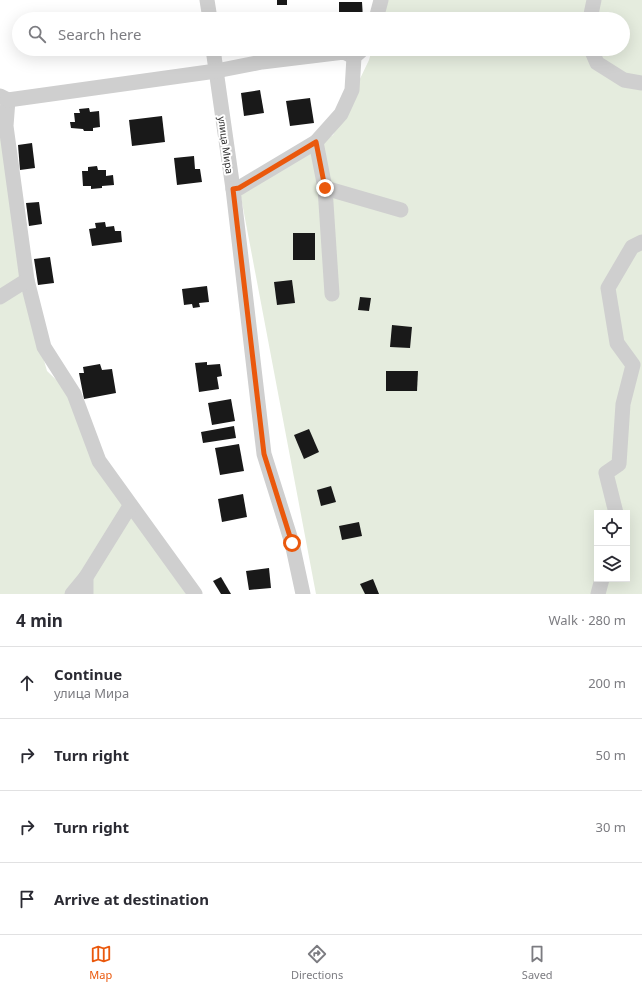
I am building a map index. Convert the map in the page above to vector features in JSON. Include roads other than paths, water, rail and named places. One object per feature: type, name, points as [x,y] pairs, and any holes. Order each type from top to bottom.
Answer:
[{"type":"street","points":[[207,0],[209,12]]},
{"type":"street","points":[[378,12],[381,0]]},
{"type":"street","points":[[591,12],[594,0]]},
{"type":"street","name":"улица Мира","points":[[214,56],[233,189],[264,454],[292,543],[303,594]]},
{"type":"street","points":[[195,594],[130,506],[99,461],[74,394],[44,347],[27,280],[6,126],[4,98],[216,71],[262,62],[311,56]]},
{"type":"street","points":[[233,189],[239,188],[316,142],[341,114],[352,90],[358,56]]},
{"type":"street","points":[[594,56],[597,63],[624,80],[642,83]]},
{"type":"street","points":[[316,142],[325,188],[332,294]]},
{"type":"street","points":[[325,188],[401,210]]},
{"type":"street","points":[[615,510],[606,473],[619,464],[623,404],[633,365],[617,343],[608,288],[632,247],[642,242]]},
{"type":"street","points":[[0,297],[27,280]]},
{"type":"street","points":[[72,594],[86,577],[130,506]]},
{"type":"street","points":[[86,577],[86,594]]},
{"type":"street","points":[[598,594],[601,582]]}]
